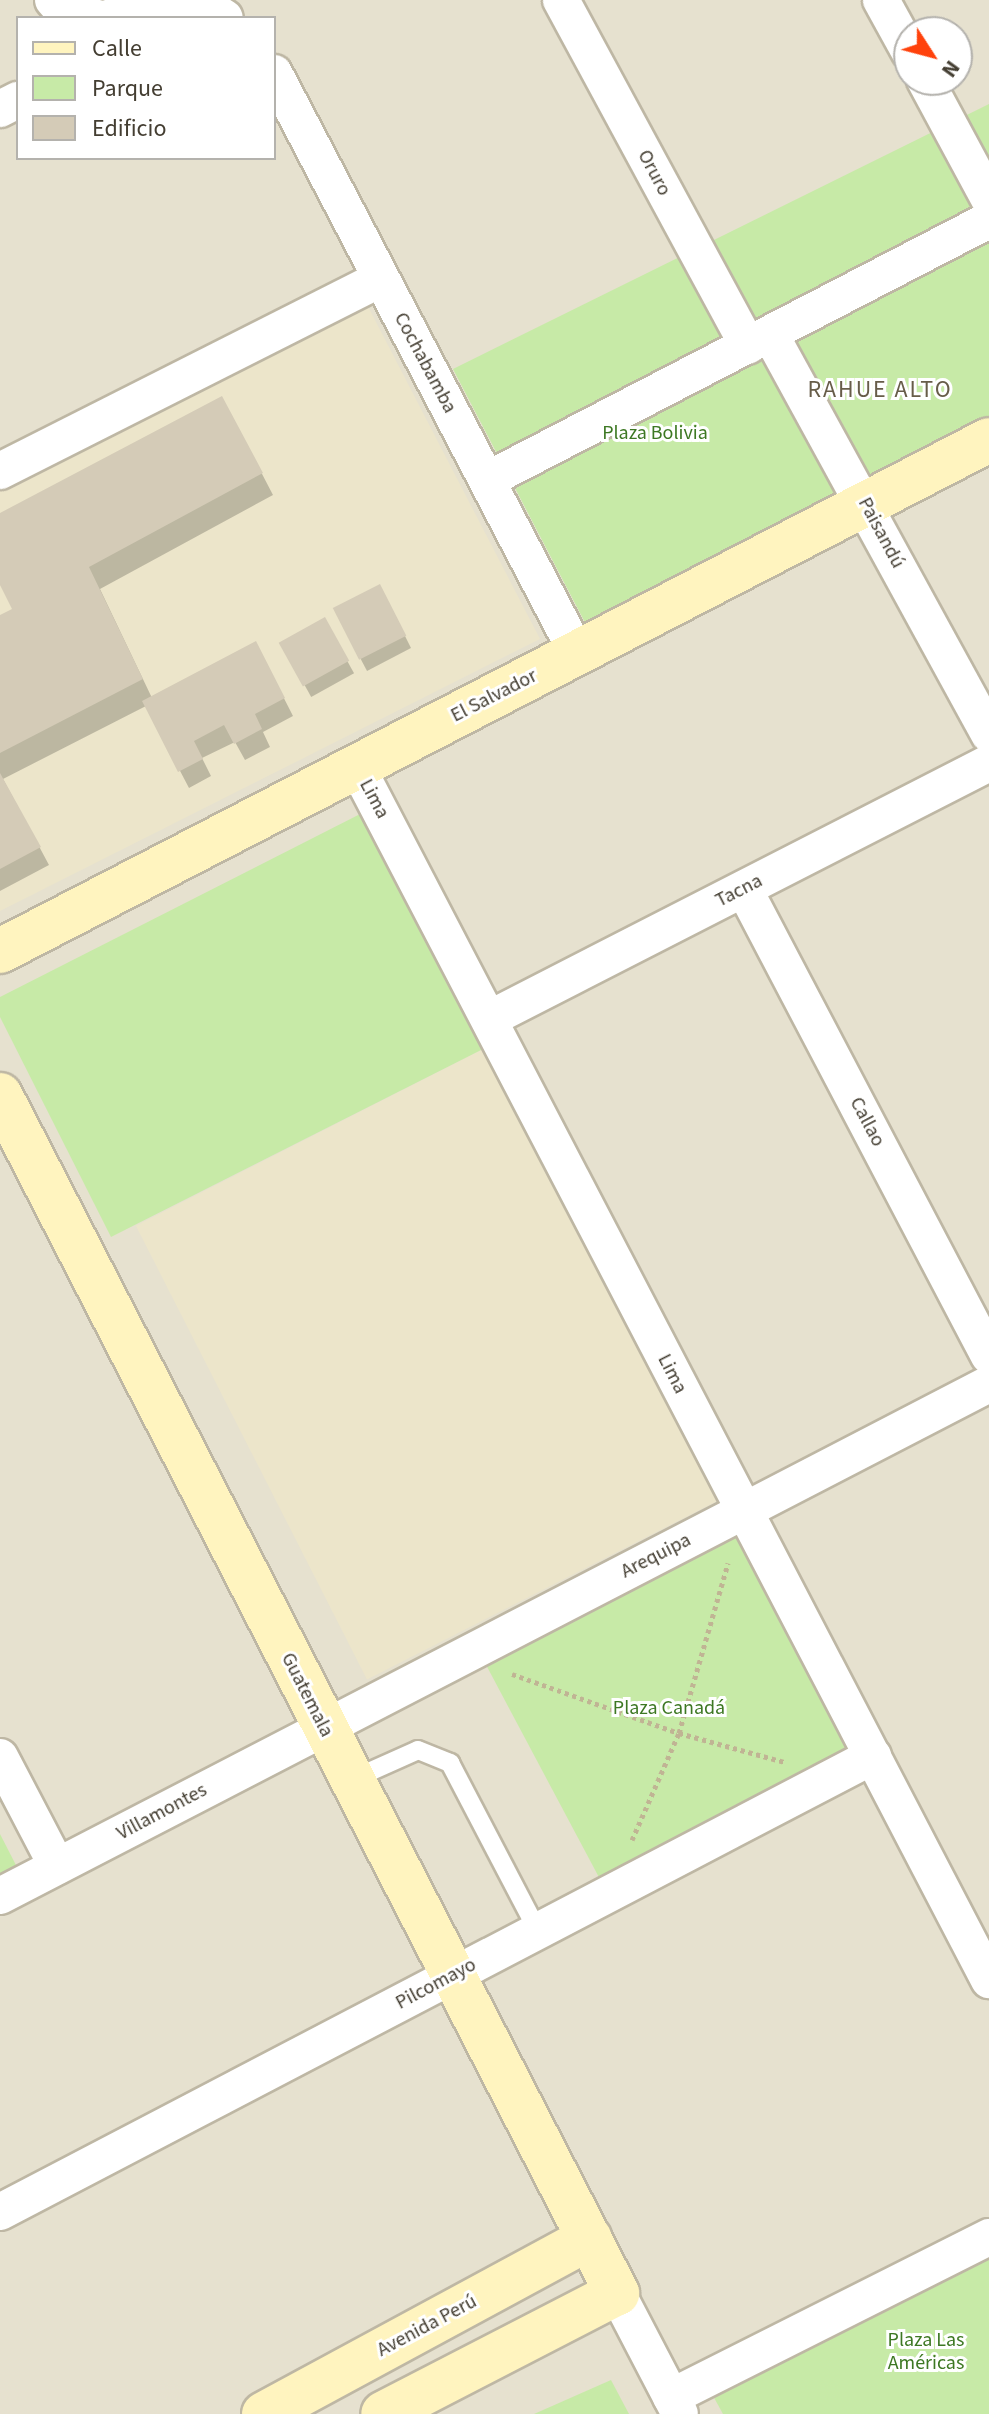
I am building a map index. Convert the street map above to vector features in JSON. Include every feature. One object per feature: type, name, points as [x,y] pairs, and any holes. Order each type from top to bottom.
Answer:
[{"type":"street","points":[[53,0],[59,7],[90,16]]},
{"type":"street","points":[[114,16],[161,0],[206,6],[222,16]]},
{"type":"street","points":[[141,16],[161,0]]},
{"type":"street","name":"Oruro","points":[[561,0],[759,340]]},
{"type":"street","points":[[881,0],[893,22]]},
{"type":"street","name":"Cochabamba","points":[[276,77],[577,653]]},
{"type":"street","points":[[934,96],[989,199]]},
{"type":"street","points":[[487,480],[989,220]]},
{"type":"street","points":[[0,471],[380,279]]},
{"type":"street","name":"Paisandú","points":[[759,340],[866,504],[989,734]]},
{"type":"street","name":"El Salvador","points":[[0,951],[989,440]]},
{"type":"street","name":"Tacna","points":[[489,1019],[989,763]]},
{"type":"street","name":"Lima","points":[[357,767],[989,1980]]},
{"type":"street","name":"Callao","points":[[744,889],[989,1356]]},
{"type":"street","name":"Guatemala","points":[[0,1095],[617,2293]]},
{"type":"street","name":"Arequipa","points":[[323,1727],[989,1384]]},
{"type":"street","name":"Villamontes","points":[[0,1896],[323,1727]]},
{"type":"street","name":"Pilcomayo","points":[[0,2212],[873,1756]]},
{"type":"street","points":[[0,1757],[57,1866]]},
{"type":"street","points":[[383,2414],[617,2293],[676,2405],[989,2237]]},
{"type":"street","name":"Avenida Perú","points":[[264,2414],[590,2238]]},
{"type":"lane","points":[[351,1780],[418,1750],[450,1763],[538,1931]]},
{"type":"path","points":[[608,1894],[679,1733],[742,1511]]},
{"type":"path","points":[[463,1655],[679,1733],[835,1775]]},
{"type":"shaded area","points":[[0,0],[989,0],[989,2414],[0,2414]]},
{"type":"shaded area","points":[[363,297],[540,639],[0,911],[0,488]]},
{"type":"shaded area","points":[[487,1047],[718,1501],[367,1679],[136,1226]]},
{"type":"green space","name":"Plaza Bolivia","points":[[989,104],[989,422],[591,634],[453,369]]},
{"type":"green space","points":[[368,810],[487,1047],[111,1237],[0,1017],[0,997]]},
{"type":"green space","name":"Plaza Canadá","points":[[737,1532],[853,1751],[603,1884],[486,1665]]},
{"type":"green space","points":[[0,1834],[19,1871],[0,1881]]},
{"type":"green space","name":"Plaza Las Américas","points":[[989,2252],[989,2414],[723,2414],[712,2394]]},
{"type":"green space","points":[[611,2380],[629,2414],[534,2414]]},
{"type":"building","points":[[222,396],[263,473],[89,567],[143,679],[0,753],[0,615],[12,609],[0,585],[0,513]]},
{"type":"building","points":[[380,584],[406,636],[359,660],[333,608]]},
{"type":"building","points":[[325,617],[349,661],[303,686],[279,643]]},
{"type":"building","points":[[256,641],[285,698],[255,714],[262,729],[234,744],[224,725],[194,741],[203,759],[178,772],[142,701]]},
{"type":"building","points":[[0,773],[41,847],[0,869]]},
{"type":"district","name":"RAHUE ALTO","points":[[880,390]]}]
